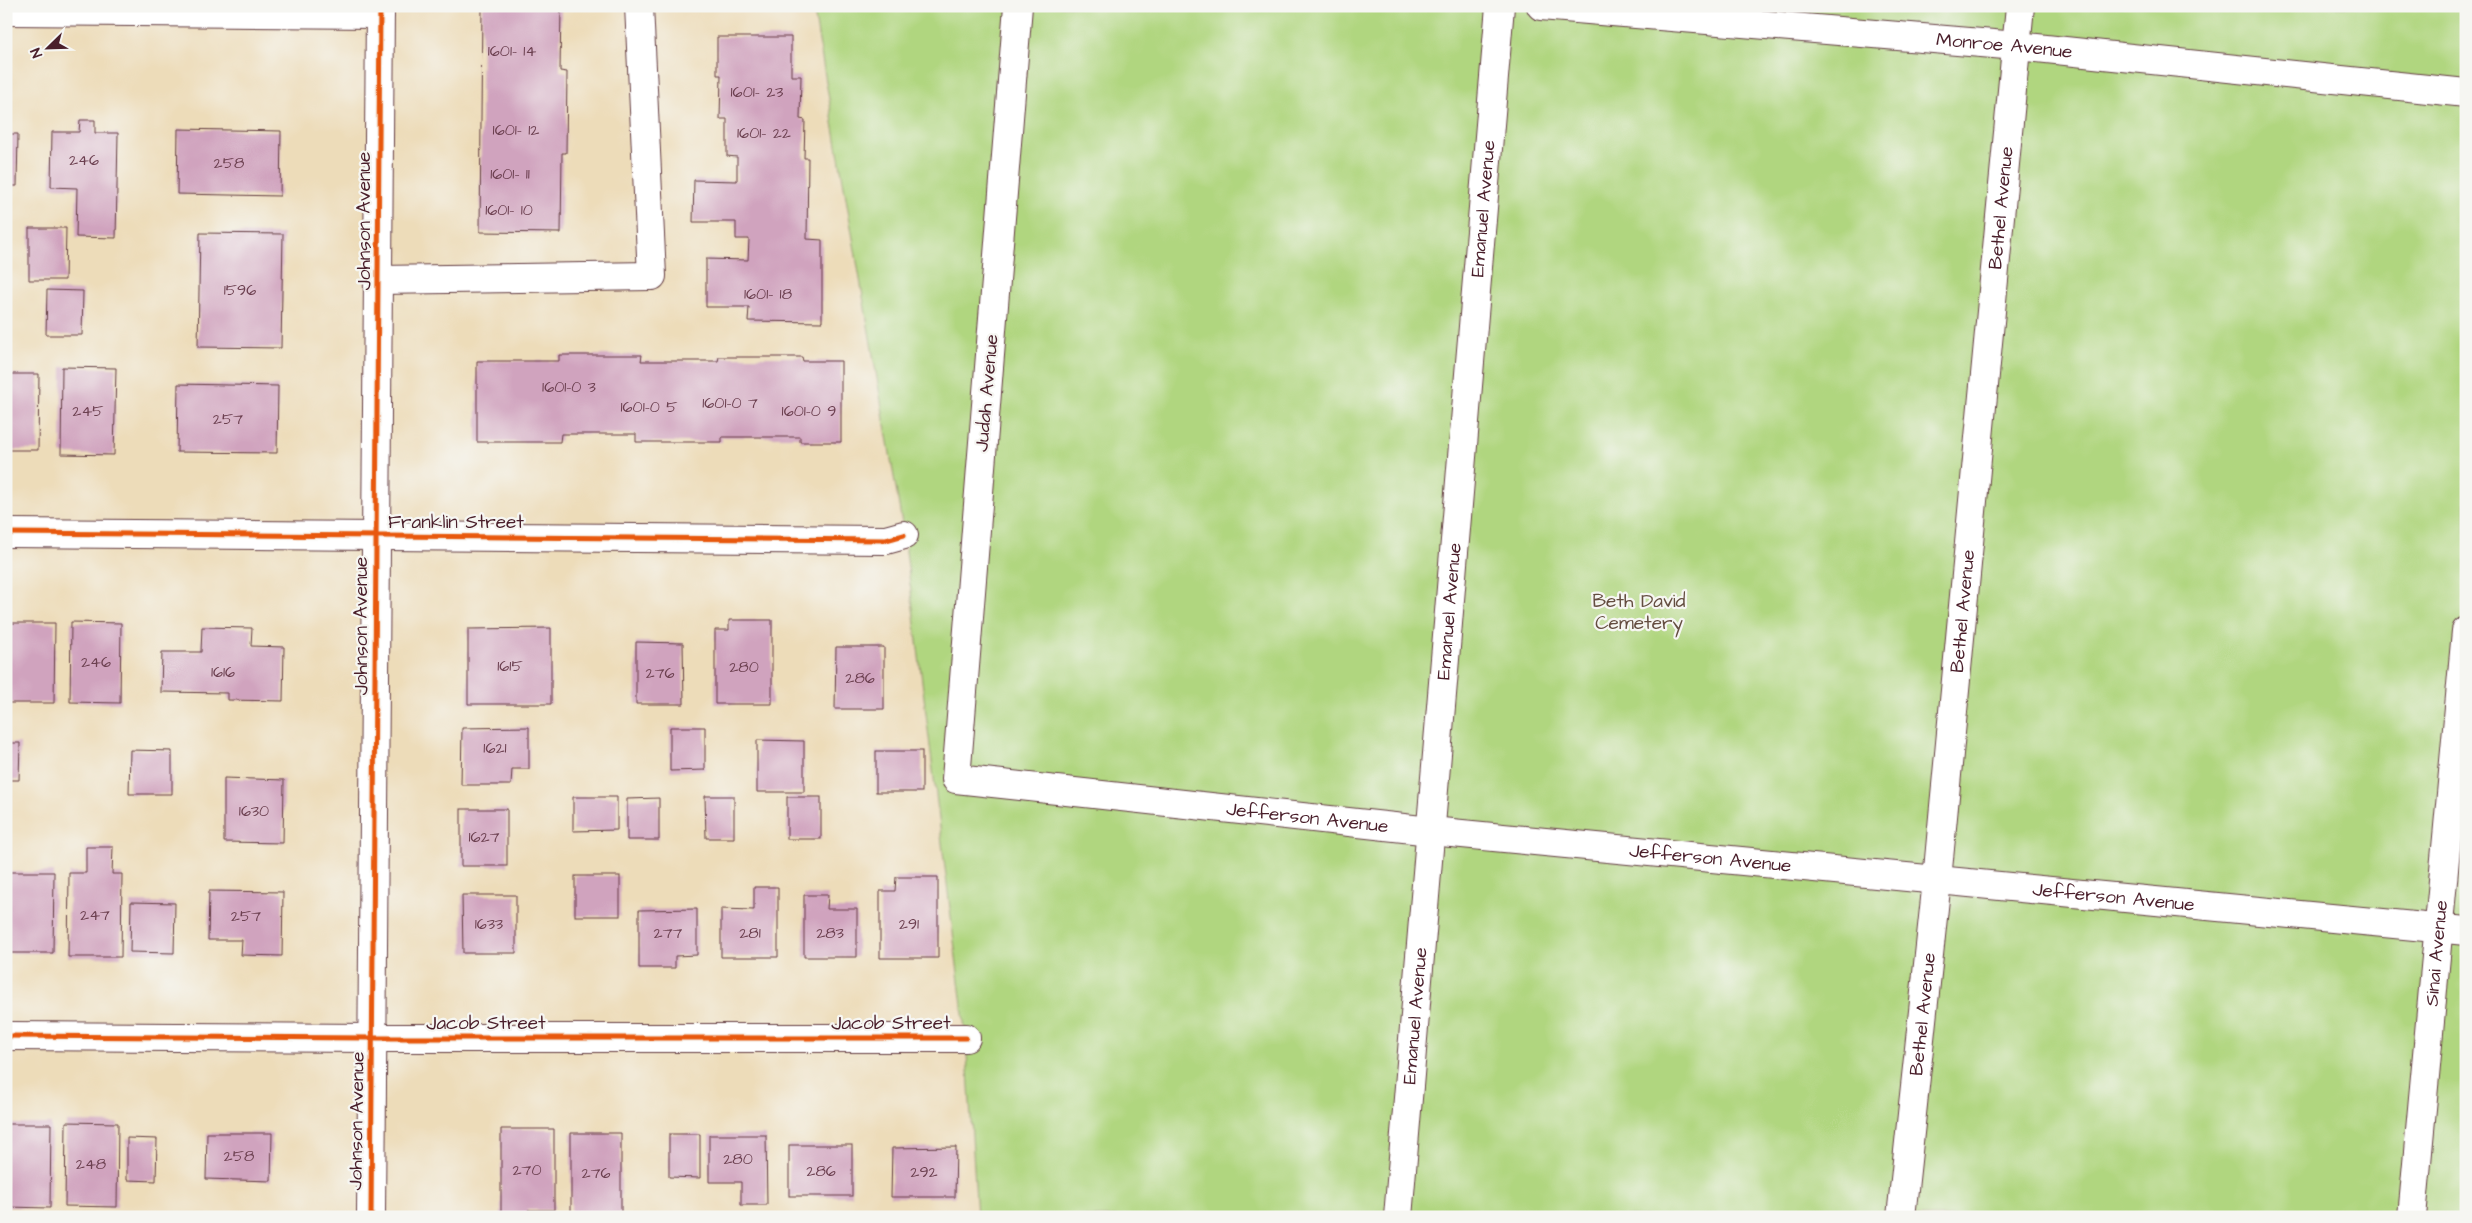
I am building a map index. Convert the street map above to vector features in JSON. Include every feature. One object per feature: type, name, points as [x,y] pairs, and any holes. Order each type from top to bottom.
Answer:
[{"type":"street","points":[[378,280],[652,276],[639,6]]},
{"type":"street","name":"Judah Avenue","points":[[956,779],[1018,6]]},
{"type":"street","name":"Emanuel Avenue","points":[[1398,1217],[1500,6]]},
{"type":"street","name":"Monroe Avenue","points":[[1541,6],[2016,46],[2466,93]]},
{"type":"street","name":"Bethel Avenue","points":[[1901,1217],[1937,880],[2020,6]]},
{"type":"street","points":[[6,11],[380,10]]},
{"type":"street","name":"Johnson Avenue","points":[[371,1217],[380,10]]},
{"type":"street","name":"Franklin Street","points":[[6,533],[886,540],[904,535]]},
{"type":"street","name":"Sinai Avenue","points":[[2412,1217],[2453,930],[2466,631]]},
{"type":"street","name":"Jefferson Avenue","points":[[956,779],[1431,831],[2453,930]]},
{"type":"street","name":"Jacob Street","points":[[6,1036],[966,1038]]},
{"type":"green space","name":"Beth David Cemetery","points":[[813,6],[2466,6],[2466,1217],[977,1217],[966,1038],[904,535]]},
{"type":"building","points":[[482,6],[561,6],[560,71],[567,72],[566,153],[562,153],[561,233],[480,232]]},
{"type":"building","points":[[717,37],[791,37],[791,76],[801,76],[800,119],[805,120],[804,158],[808,158],[807,239],[822,240],[822,322],[748,321],[749,307],[706,307],[706,259],[748,260],[749,239],[736,239],[736,222],[693,222],[694,180],[737,181],[737,157],[727,156],[727,119],[720,119],[721,75],[717,75]]},
{"type":"building","points":[[80,120],[95,120],[95,133],[118,133],[116,238],[76,237],[77,188],[51,187],[52,132],[79,132]]},
{"type":"building","points":[[178,129],[281,131],[280,196],[177,194]]},
{"type":"building","points":[[6,134],[18,134],[17,186],[6,186]]},
{"type":"building","points":[[29,228],[66,228],[65,280],[29,280]]},
{"type":"building","points":[[200,233],[283,234],[281,348],[198,347]]},
{"type":"building","points":[[47,290],[83,291],[82,335],[46,335]]},
{"type":"building","points":[[559,355],[642,355],[641,361],[718,361],[719,357],[802,357],[803,361],[841,361],[841,442],[800,442],[800,437],[722,437],[722,442],[636,442],[636,434],[561,434],[560,442],[477,442],[477,361],[559,361]]},
{"type":"building","points":[[62,367],[116,368],[114,455],[61,454]]},
{"type":"building","points":[[6,374],[39,374],[38,450],[6,450]]},
{"type":"building","points":[[178,384],[278,386],[277,453],[177,452]]},
{"type":"building","points":[[729,620],[772,620],[772,704],[715,704],[715,630],[729,630]]},
{"type":"building","points":[[71,622],[121,623],[120,703],[70,702]]},
{"type":"building","points":[[6,623],[55,623],[54,703],[6,703]]},
{"type":"building","points":[[202,627],[252,628],[251,646],[284,647],[283,701],[228,700],[228,693],[161,692],[162,652],[201,652]]},
{"type":"building","points":[[551,628],[551,704],[468,704],[468,629]]},
{"type":"building","points":[[636,642],[683,643],[684,704],[636,704]]},
{"type":"building","points":[[836,647],[884,647],[884,709],[835,709]]},
{"type":"building","points":[[529,727],[529,769],[512,769],[511,785],[461,785],[462,728]]},
{"type":"building","points":[[670,727],[705,727],[705,770],[670,771]]},
{"type":"building","points":[[757,740],[804,741],[804,792],[757,792]]},
{"type":"building","points":[[6,743],[20,743],[19,780],[6,780]]},
{"type":"building","points":[[130,750],[172,751],[172,794],[129,794]]},
{"type":"building","points":[[876,751],[922,751],[922,792],[876,792]]},
{"type":"building","points":[[224,778],[284,780],[283,843],[224,842]]},
{"type":"building","points":[[705,796],[734,796],[734,838],[706,838]]},
{"type":"building","points":[[573,797],[617,797],[617,830],[573,831]]},
{"type":"building","points":[[787,797],[821,797],[821,839],[787,839]]},
{"type":"building","points":[[659,798],[659,840],[627,840],[627,799]]},
{"type":"building","points":[[461,809],[507,809],[507,866],[461,866]]},
{"type":"building","points":[[86,847],[113,847],[112,874],[122,874],[121,957],[68,957],[69,873],[86,873]]},
{"type":"building","points":[[6,872],[54,872],[53,953],[6,953]]},
{"type":"building","points":[[575,876],[620,876],[620,916],[575,916]]},
{"type":"building","points":[[896,877],[938,877],[938,958],[880,958],[880,891],[895,891]]},
{"type":"building","points":[[754,887],[778,887],[778,957],[721,957],[721,909],[754,910]]},
{"type":"building","points":[[209,891],[283,892],[282,956],[241,955],[242,940],[208,940]]},
{"type":"building","points":[[462,895],[516,895],[516,953],[463,953]]},
{"type":"building","points":[[804,895],[828,895],[827,909],[857,909],[857,957],[804,957]]},
{"type":"building","points":[[131,902],[175,903],[174,953],[130,952]]},
{"type":"building","points":[[697,909],[697,955],[675,956],[675,968],[639,968],[639,910]]},
{"type":"building","points":[[66,1122],[118,1123],[117,1207],[65,1206]]},
{"type":"building","points":[[6,1124],[51,1124],[50,1208],[6,1207]]},
{"type":"building","points":[[501,1129],[554,1129],[554,1210],[528,1210],[528,1217],[501,1217]]},
{"type":"building","points":[[207,1133],[272,1133],[271,1181],[206,1179]]},
{"type":"building","points":[[571,1133],[621,1133],[621,1214],[571,1213]]},
{"type":"building","points":[[669,1134],[700,1134],[700,1178],[669,1177]]},
{"type":"building","points":[[709,1135],[766,1135],[767,1205],[741,1205],[741,1182],[709,1182]]},
{"type":"building","points":[[127,1138],[157,1139],[156,1181],[127,1180]]},
{"type":"building","points":[[789,1145],[852,1145],[852,1196],[789,1196]]},
{"type":"building","points":[[956,1147],[955,1197],[891,1197],[892,1148]]},
{"type":"cycle path","points":[[371,1217],[380,6]]},
{"type":"cycle path","points":[[6,533],[886,540],[904,535]]},
{"type":"cycle path","points":[[6,1036],[966,1038]]}]
